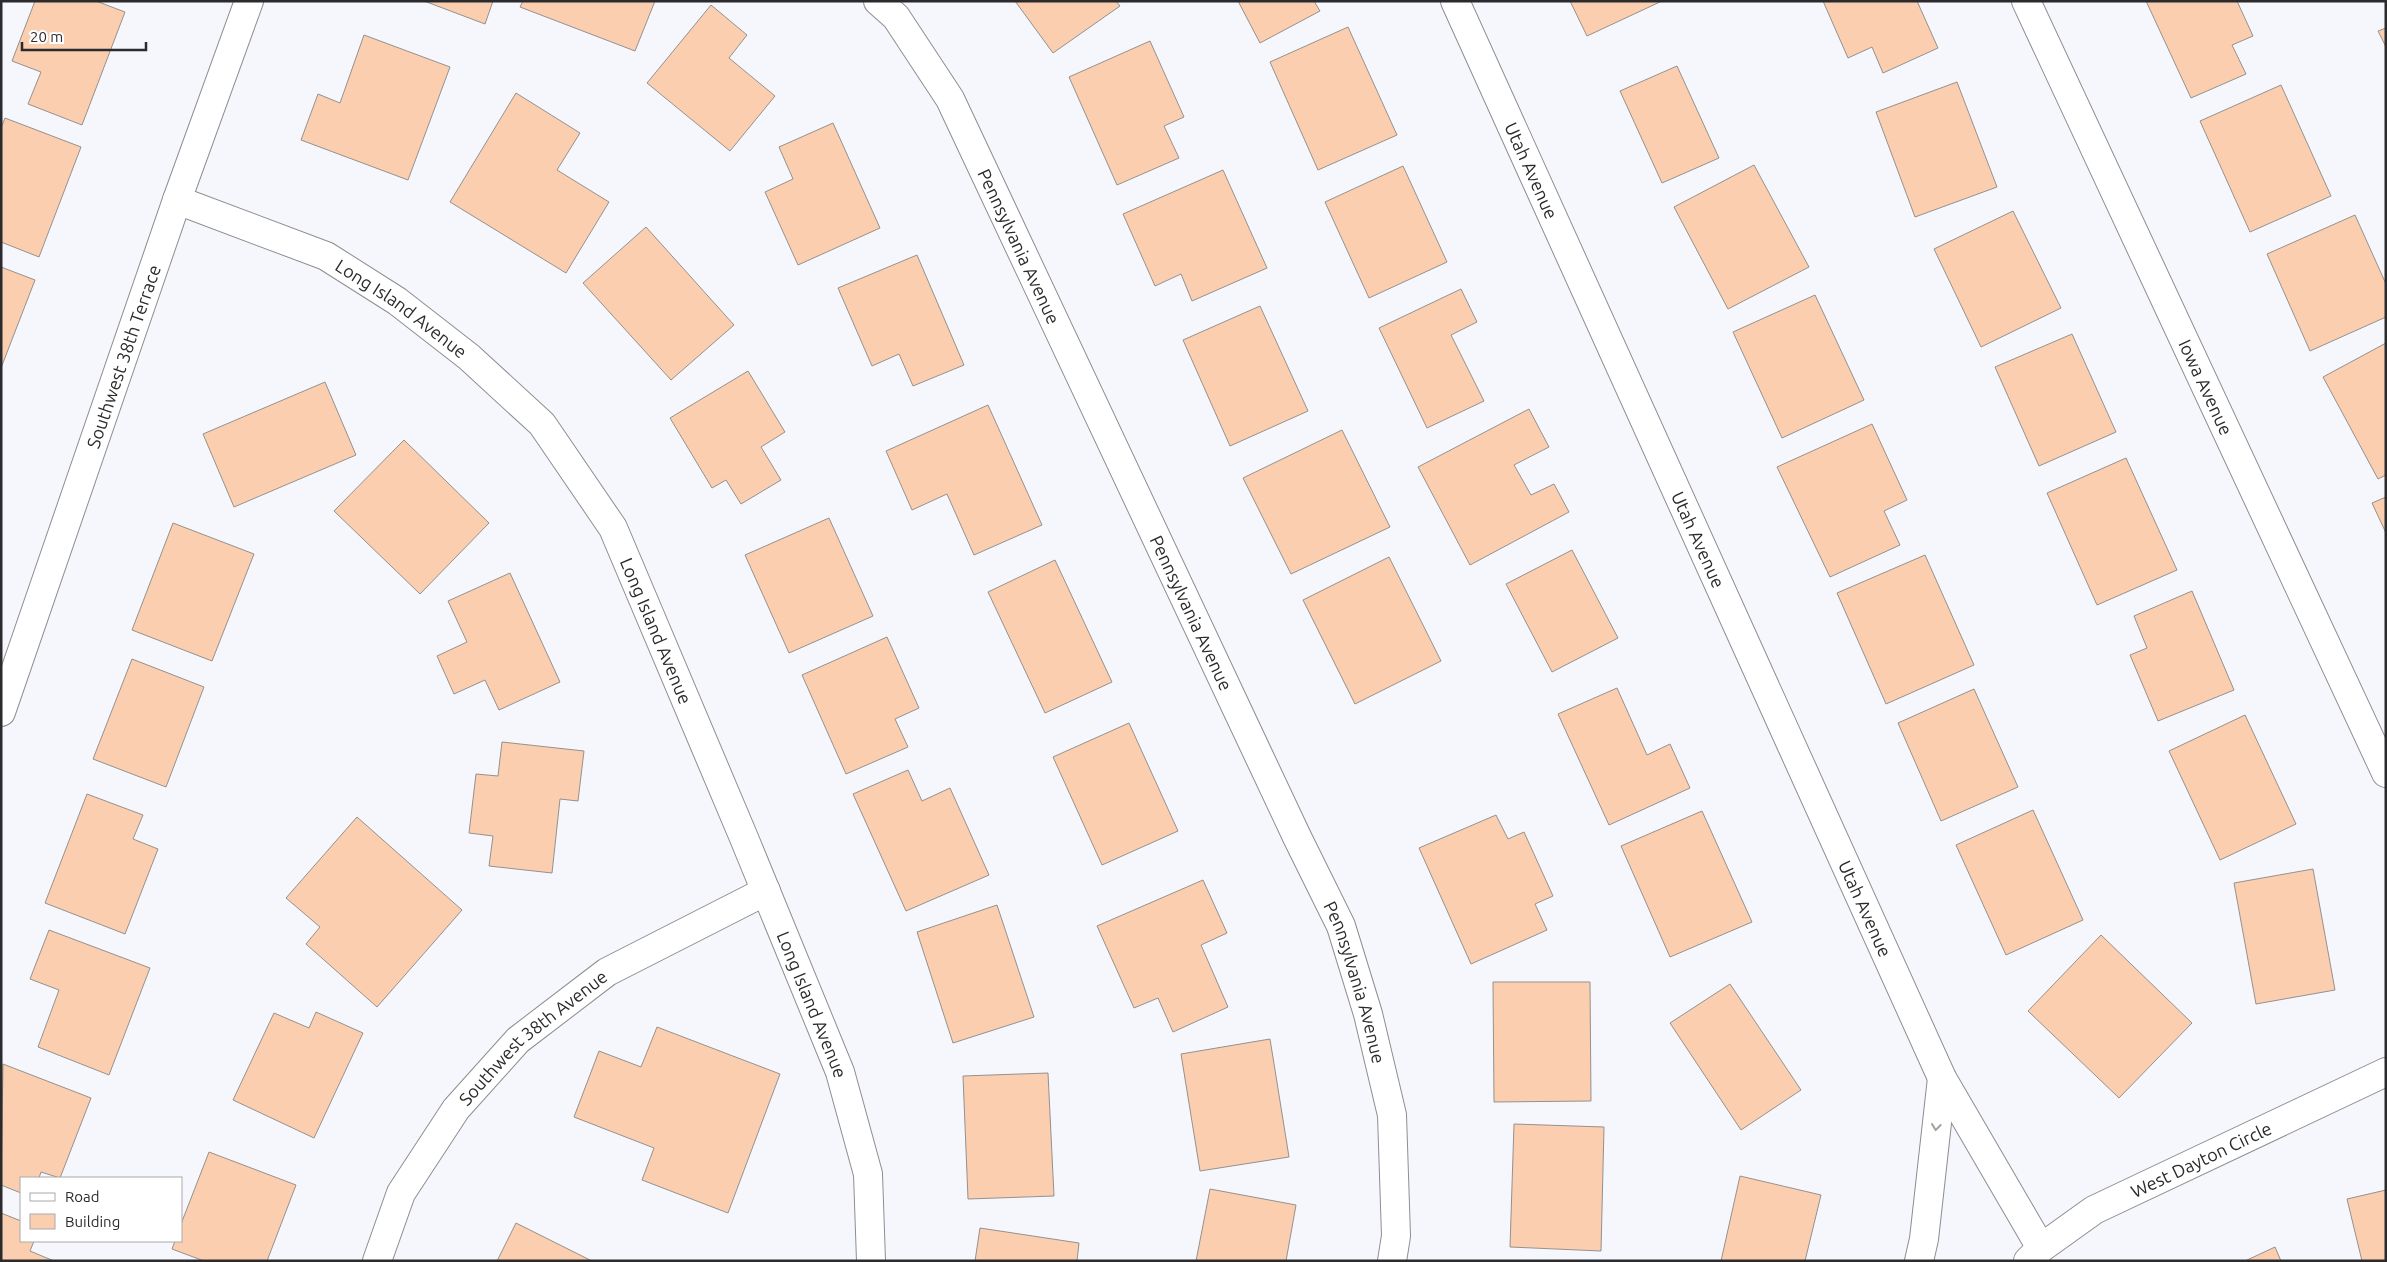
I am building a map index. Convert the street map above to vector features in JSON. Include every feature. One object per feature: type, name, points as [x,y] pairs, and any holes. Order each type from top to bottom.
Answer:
[{"type":"street","name":"Southwest 38th Terrace","points":[[1,712],[177,200],[249,1]]},
{"type":"street","name":"Pennsylvania Avenue","points":[[878,1],[896,17],[950,99],[1297,837],[1341,926],[1368,1014],[1392,1115],[1396,1236],[1392,1261]]},
{"type":"street","name":"Utah Avenue","points":[[1454,1],[1505,108],[1942,1078],[2035,1254]]},
{"type":"street","name":"Iowa Avenue","points":[[2026,1],[2386,773]]},
{"type":"street","name":"Long Island Avenue","points":[[177,200],[326,256],[398,301],[469,357],[542,424],[613,528],[840,1072],[868,1174],[871,1261]]},
{"type":"street","name":"Southwest 38th Avenue","points":[[378,1261],[401,1193],[456,1108],[518,1040],[607,972],[766,892]]},
{"type":"street","name":"West Dayton Circle","points":[[2035,1254],[2094,1210],[2386,1072]]},
{"type":"street","points":[[1919,1261],[1924,1239],[1942,1078]]},
{"type":"building","points":[[35,1],[96,1],[125,12],[82,125],[28,104],[41,72],[12,61]]},
{"type":"building","points":[[424,1],[493,1],[485,24]]},
{"type":"building","points":[[523,1],[655,1],[635,51],[520,7]]},
{"type":"building","points":[[1015,1],[1116,1],[1120,6],[1053,53]]},
{"type":"building","points":[[1238,1],[1314,1],[1320,11],[1260,43]]},
{"type":"building","points":[[1570,1],[1662,1],[1587,36]]},
{"type":"building","points":[[1823,1],[1917,1],[1938,48],[1883,73],[1872,47],[1848,58]]},
{"type":"building","points":[[2146,1],[2237,1],[2253,36],[2232,45],[2246,74],[2191,98]]},
{"type":"building","points":[[711,5],[747,35],[729,58],[775,96],[730,151],[647,83]]},
{"type":"building","points":[[1348,27],[1397,135],[1318,170],[1270,62]]},
{"type":"building","points":[[2386,28],[2386,47],[2378,31]]},
{"type":"building","points":[[364,35],[450,67],[408,180],[301,140],[318,94],[340,103]]},
{"type":"building","points":[[1150,41],[1184,117],[1164,126],[1179,158],[1117,185],[1069,77]]},
{"type":"building","points":[[1677,66],[1719,158],[1662,183],[1620,91]]},
{"type":"building","points":[[1957,82],[1997,187],[1915,217],[1876,112]]},
{"type":"building","points":[[2281,85],[2331,196],[2250,232],[2200,121]]},
{"type":"building","points":[[516,93],[580,133],[557,170],[609,202],[566,273],[450,202]]},
{"type":"building","points":[[5,118],[81,147],[39,257],[1,242],[1,128]]},
{"type":"building","points":[[833,123],[880,228],[798,265],[765,192],[793,179],[779,147]]},
{"type":"building","points":[[1754,165],[1809,267],[1728,309],[1674,207]]},
{"type":"building","points":[[1403,166],[1447,262],[1369,298],[1325,202]]},
{"type":"building","points":[[1223,170],[1267,268],[1192,301],[1181,274],[1155,286],[1123,214]]},
{"type":"building","points":[[2013,211],[2061,308],[1981,347],[1934,249]]},
{"type":"building","points":[[2355,215],[2386,284],[2386,317],[2310,351],[2267,254]]},
{"type":"building","points":[[646,227],[734,325],[671,380],[583,283]]},
{"type":"building","points":[[917,255],[964,365],[913,386],[899,354],[872,366],[838,288]]},
{"type":"building","points":[[1,267],[35,280],[1,368]]},
{"type":"building","points":[[1461,289],[1477,322],[1451,335],[1484,401],[1427,428],[1379,328]]},
{"type":"building","points":[[1815,295],[1864,400],[1782,438],[1733,332]]},
{"type":"building","points":[[1260,306],[1308,411],[1230,446],[1183,340]]},
{"type":"building","points":[[2072,334],[2116,432],[2039,466],[1995,367]]},
{"type":"building","points":[[2386,343],[2386,475],[2378,479],[2323,377]]},
{"type":"building","points":[[748,371],[785,432],[761,447],[781,480],[741,504],[726,480],[712,488],[670,418]]},
{"type":"building","points":[[325,382],[356,455],[234,507],[203,434]]},
{"type":"building","points":[[988,405],[1042,525],[974,555],[947,494],[912,510],[886,451]]},
{"type":"building","points":[[1529,409],[1549,447],[1514,465],[1531,495],[1554,484],[1569,512],[1470,565],[1418,467]]},
{"type":"building","points":[[1872,424],[1907,500],[1884,511],[1900,545],[1830,577],[1777,467]]},
{"type":"building","points":[[1342,430],[1390,527],[1291,574],[1243,478]]},
{"type":"building","points":[[404,440],[489,523],[420,594],[334,511]]},
{"type":"building","points":[[2126,458],[2177,570],[2097,605],[2047,493]]},
{"type":"building","points":[[2386,497],[2386,533],[2372,503]]},
{"type":"building","points":[[829,518],[873,616],[789,653],[745,555]]},
{"type":"building","points":[[173,523],[254,554],[212,661],[132,630]]},
{"type":"building","points":[[1572,550],[1618,638],[1552,672],[1506,584]]},
{"type":"building","points":[[1925,555],[1974,665],[1886,704],[1837,593]]},
{"type":"building","points":[[1389,557],[1441,661],[1355,704],[1303,600]]},
{"type":"building","points":[[1055,560],[1112,682],[1045,713],[988,592]]},
{"type":"building","points":[[510,573],[560,682],[499,710],[485,680],[454,694],[437,656],[467,642],[448,601]]},
{"type":"building","points":[[2192,591],[2234,690],[2158,721],[2130,655],[2147,648],[2134,616]]},
{"type":"building","points":[[887,637],[919,708],[895,719],[908,747],[846,774],[802,675]]},
{"type":"building","points":[[132,659],[204,687],[166,787],[93,759]]},
{"type":"building","points":[[1617,688],[1647,755],[1670,744],[1690,788],[1609,825],[1558,714]]},
{"type":"building","points":[[1974,689],[2018,787],[1941,821],[1898,723]]},
{"type":"building","points":[[2245,715],[2296,824],[2220,860],[2169,751]]},
{"type":"building","points":[[1129,723],[1178,831],[1102,865],[1053,757]]},
{"type":"building","points":[[502,742],[584,751],[578,801],[560,799],[552,873],[489,866],[493,836],[469,833],[476,774],[498,776]]},
{"type":"building","points":[[908,770],[922,801],[950,788],[989,875],[906,911],[853,794]]},
{"type":"building","points":[[87,794],[143,815],[133,839],[158,849],[125,934],[45,903]]},
{"type":"building","points":[[2033,810],[2083,920],[2006,955],[1956,845]]},
{"type":"building","points":[[1702,811],[1752,922],[1670,957],[1621,846]]},
{"type":"building","points":[[1496,815],[1508,839],[1524,832],[1553,896],[1535,904],[1547,930],[1471,964],[1419,848]]},
{"type":"building","points":[[357,817],[462,910],[377,1007],[306,944],[320,927],[286,898]]},
{"type":"building","points":[[2313,869],[2335,990],[2256,1004],[2234,883]]},
{"type":"building","points":[[1203,880],[1227,933],[1201,945],[1228,1007],[1173,1032],[1158,998],[1134,1008],[1097,926]]},
{"type":"building","points":[[997,905],[1034,1017],[953,1043],[917,932]]},
{"type":"building","points":[[49,930],[150,968],[109,1075],[38,1047],[59,990],[30,979]]},
{"type":"building","points":[[2101,935],[2192,1023],[2119,1098],[2028,1011]]},
{"type":"building","points":[[1493,982],[1590,982],[1591,1101],[1494,1102]]},
{"type":"building","points":[[1730,984],[1801,1090],[1741,1130],[1670,1023]]},
{"type":"building","points":[[316,1012],[363,1033],[314,1138],[233,1100],[274,1013],[309,1028]]},
{"type":"building","points":[[657,1027],[780,1074],[728,1213],[642,1180],[654,1148],[574,1117],[599,1051],[641,1067]]},
{"type":"building","points":[[1270,1039],[1289,1157],[1200,1171],[1181,1054]]},
{"type":"building","points":[[3,1064],[91,1098],[60,1177],[41,1172],[39,1177],[20,1177],[20,1193],[1,1185]]},
{"type":"building","points":[[1048,1073],[1054,1196],[968,1199],[963,1076]]},
{"type":"building","points":[[1514,1124],[1604,1127],[1601,1251],[1510,1247]]},
{"type":"building","points":[[209,1152],[296,1185],[267,1261],[204,1261],[172,1249],[175,1242],[182,1242],[182,1221]]},
{"type":"building","points":[[1740,1176],[1821,1195],[1805,1261],[1721,1261]]},
{"type":"building","points":[[1210,1189],[1296,1205],[1286,1261],[1196,1261]]},
{"type":"building","points":[[2386,1190],[2386,1261],[2362,1261],[2347,1199]]},
{"type":"building","points":[[1,1213],[20,1221],[20,1242],[34,1242],[30,1251],[54,1261],[1,1261]]},
{"type":"building","points":[[516,1223],[592,1261],[497,1261]]},
{"type":"building","points":[[980,1228],[1079,1243],[1077,1261],[975,1261]]},
{"type":"building","points":[[2275,1247],[2281,1261],[2245,1261]]}]
